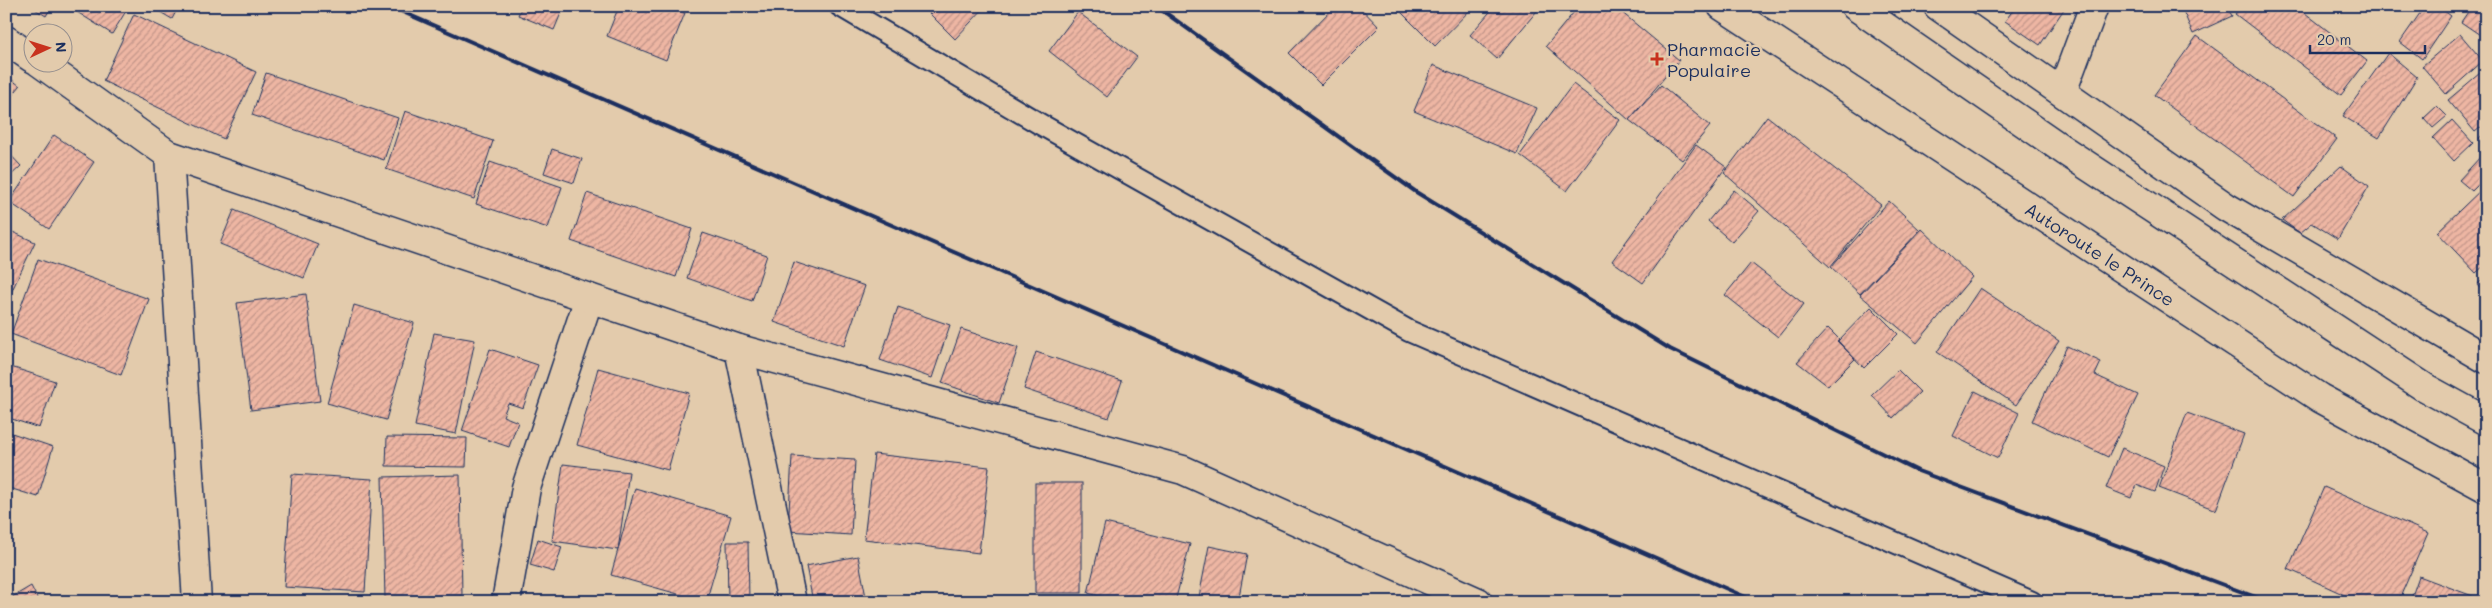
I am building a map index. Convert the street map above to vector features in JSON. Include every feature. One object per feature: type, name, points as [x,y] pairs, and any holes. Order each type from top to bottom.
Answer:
[{"type":"street","name":"Autoroute le Prince","points":[[1722,6],[2320,398],[2486,488]]},
{"type":"street","points":[[1855,6],[2065,151],[2424,387],[2486,420]]},
{"type":"street","points":[[1938,6],[2226,207],[2486,359]]},
{"type":"street","points":[[2062,92],[2094,6]]},
{"type":"street","points":[[6,40],[22,51]]},
{"type":"street","points":[[53,72],[169,155],[739,349],[1183,470],[1478,602]]},
{"type":"street","points":[[169,155],[197,602]]},
{"type":"street","points":[[506,602],[526,488],[589,298]]},
{"type":"street","points":[[739,349],[792,602]]},
{"type":"lane","points":[[840,6],[1040,124],[1409,332],[2032,602]]},
{"type":"building","points":[[30,6],[52,6],[46,16]]},
{"type":"building","points":[[81,6],[129,6],[112,34],[77,12]]},
{"type":"building","points":[[150,6],[179,6],[172,19]]},
{"type":"building","points":[[522,6],[564,6],[554,30],[518,15]]},
{"type":"building","points":[[619,6],[667,6],[685,13],[666,60],[607,36]]},
{"type":"building","points":[[922,6],[986,6],[955,39]]},
{"type":"building","points":[[1335,6],[1359,6],[1379,27],[1321,85],[1289,53]]},
{"type":"building","points":[[1395,6],[1474,6],[1435,46]]},
{"type":"building","points":[[1495,6],[1541,6],[1497,59],[1470,35]]},
{"type":"building","points":[[1579,6],[1614,6],[1679,60],[1629,120],[1546,46]]},
{"type":"building","points":[[1991,6],[2004,6],[2000,12]]},
{"type":"building","points":[[2016,6],[2066,6],[2040,45],[2005,21]]},
{"type":"building","points":[[2181,6],[2227,6],[2232,16],[2193,34]]},
{"type":"building","points":[[2241,6],[2296,6],[2367,61],[2341,95],[2235,14]]},
{"type":"building","points":[[2425,6],[2438,6],[2451,16],[2422,59],[2400,42]]},
{"type":"building","points":[[2472,6],[2486,14],[2486,39],[2461,22]]},
{"type":"building","points":[[1078,12],[1137,57],[1107,97],[1049,51]]},
{"type":"building","points":[[134,14],[256,72],[224,139],[103,81]]},
{"type":"building","points":[[2460,34],[2483,61],[2446,94],[2422,66]]},
{"type":"building","points":[[2197,36],[2337,139],[2294,197],[2154,95]]},
{"type":"building","points":[[2388,53],[2417,77],[2379,138],[2343,116]]},
{"type":"building","points":[[1433,65],[1537,108],[1517,154],[1414,111]]},
{"type":"building","points":[[2486,68],[2486,123],[2475,132],[2448,100]]},
{"type":"building","points":[[266,73],[398,118],[384,160],[252,115]]},
{"type":"building","points":[[6,75],[20,86],[11,97],[6,92]]},
{"type":"building","points":[[1573,84],[1620,120],[1567,191],[1520,155]]},
{"type":"building","points":[[1661,85],[1710,126],[1682,160],[1629,120]]},
{"type":"building","points":[[2437,106],[2447,116],[2433,128],[2424,118]]},
{"type":"building","points":[[405,111],[493,141],[474,199],[386,169]]},
{"type":"building","points":[[1767,116],[1881,205],[1830,267],[1724,173]]},
{"type":"building","points":[[2452,120],[2473,143],[2454,161],[2433,138]]},
{"type":"building","points":[[2486,132],[2486,146],[2479,138]]},
{"type":"building","points":[[54,135],[94,162],[49,229],[9,202]]},
{"type":"building","points":[[1696,145],[1726,167],[1643,283],[1612,261]]},
{"type":"building","points":[[552,149],[582,159],[574,183],[544,173]]},
{"type":"building","points":[[6,150],[21,166],[6,180]]},
{"type":"building","points":[[2482,155],[2486,159],[2486,177],[2472,191],[2459,180]]},
{"type":"building","points":[[490,162],[562,187],[548,228],[476,204]]},
{"type":"building","points":[[2341,166],[2369,186],[2338,239],[2312,223],[2300,233],[2282,220]]},
{"type":"building","points":[[2485,186],[2486,264],[2476,273],[2437,232]]},
{"type":"building","points":[[1734,190],[1759,211],[1732,242],[1708,221]]},
{"type":"building","points":[[587,193],[692,229],[676,277],[571,241]]},
{"type":"building","points":[[1889,201],[1920,230],[1860,294],[1831,267]]},
{"type":"building","points":[[234,210],[318,244],[304,278],[220,244]]},
{"type":"building","points":[[6,229],[35,242],[6,303]]},
{"type":"building","points":[[1922,229],[1972,277],[1917,343],[1860,295]]},
{"type":"building","points":[[703,233],[767,255],[752,301],[687,278]]},
{"type":"building","points":[[38,259],[149,299],[121,375],[11,334]]},
{"type":"building","points":[[794,262],[865,286],[844,346],[774,322]]},
{"type":"building","points":[[1751,263],[1804,304],[1778,337],[1725,295]]},
{"type":"building","points":[[2486,276],[2486,295],[2477,285]]},
{"type":"building","points":[[1980,288],[2059,341],[2016,405],[1937,352]]},
{"type":"building","points":[[306,294],[320,401],[251,410],[237,303]]},
{"type":"building","points":[[354,305],[414,323],[386,420],[327,403]]},
{"type":"building","points":[[898,307],[950,325],[932,378],[880,360]]},
{"type":"building","points":[[1871,307],[1898,334],[1864,368],[1838,341]]},
{"type":"building","points":[[1828,328],[1839,339],[1837,341],[1855,359],[1828,386],[1797,362]]},
{"type":"building","points":[[961,329],[1018,348],[999,403],[942,383]]},
{"type":"building","points":[[434,333],[475,340],[456,434],[415,426]]},
{"type":"building","points":[[2067,346],[2101,362],[2095,375],[2138,395],[2108,457],[2032,421]]},
{"type":"building","points":[[490,349],[538,365],[523,408],[508,403],[503,416],[518,422],[509,447],[462,431]]},
{"type":"building","points":[[1036,352],[1122,381],[1109,418],[1024,389]]},
{"type":"building","points":[[11,367],[55,381],[39,428],[6,417],[6,382]]},
{"type":"building","points":[[598,368],[689,393],[668,470],[577,445]]},
{"type":"building","points":[[1898,370],[1920,392],[1893,418],[1872,395]]},
{"type":"building","points":[[1975,391],[2019,413],[1998,458],[1953,436]]},
{"type":"building","points":[[2187,413],[2244,434],[2216,510],[2159,488]]},
{"type":"building","points":[[6,431],[53,447],[38,497],[6,487]]},
{"type":"building","points":[[387,437],[467,438],[466,467],[386,466]]},
{"type":"building","points":[[2122,448],[2164,466],[2155,492],[2136,485],[2131,498],[2106,488]]},
{"type":"building","points":[[874,454],[989,467],[979,553],[864,539]]},
{"type":"building","points":[[792,456],[855,460],[851,535],[788,531]]},
{"type":"building","points":[[563,464],[629,472],[618,550],[552,541]]},
{"type":"building","points":[[292,474],[372,479],[365,592],[284,587]]},
{"type":"building","points":[[460,475],[462,597],[385,598],[382,477]]},
{"type":"building","points":[[1035,483],[1082,483],[1082,593],[1035,593]]},
{"type":"building","points":[[2324,487],[2428,533],[2398,602],[2360,602],[2288,569]]},
{"type":"building","points":[[635,488],[731,516],[706,602],[611,575]]},
{"type":"building","points":[[1105,523],[1190,544],[1175,602],[1122,602],[1088,593]]},
{"type":"building","points":[[538,539],[562,547],[554,572],[530,565]]},
{"type":"building","points":[[727,542],[748,542],[749,602],[728,602]]},
{"type":"building","points":[[1209,546],[1247,554],[1238,602],[1198,602]]},
{"type":"building","points":[[858,556],[867,602],[813,602],[806,566]]},
{"type":"building","points":[[2419,576],[2486,601],[2486,602],[2410,602]]},
{"type":"building","points":[[31,586],[39,602],[10,602],[9,599]]},
{"type":"building","points":[[287,599],[368,601],[368,602],[287,602]]},
{"type":"railway","points":[[389,6],[1757,602]]},
{"type":"railway","points":[[1156,6],[1416,192],[1670,349],[1918,471],[2269,602]]},
{"type":"place","name":"Pharmacie Populaire","points":[[1657,59]]}]
